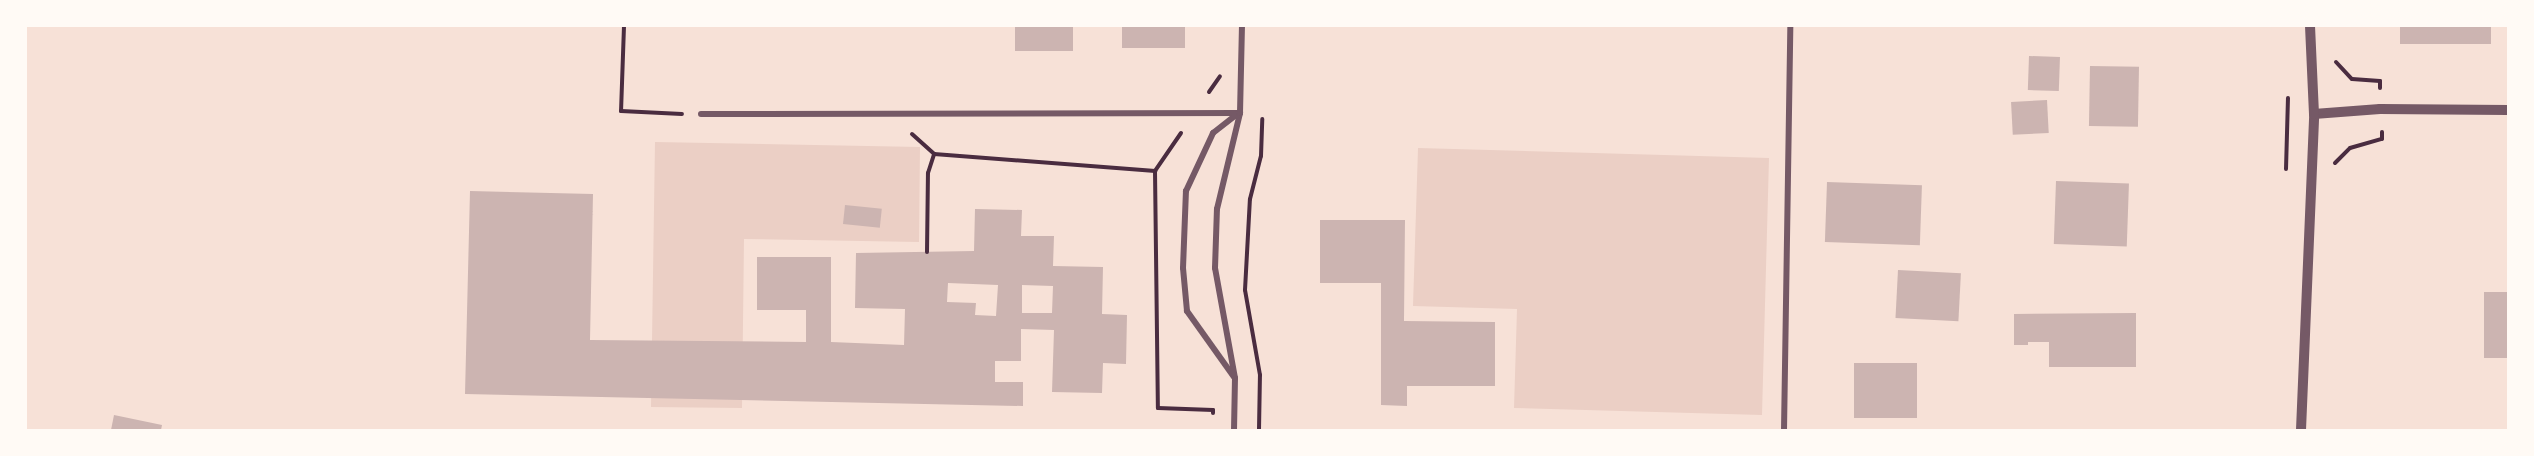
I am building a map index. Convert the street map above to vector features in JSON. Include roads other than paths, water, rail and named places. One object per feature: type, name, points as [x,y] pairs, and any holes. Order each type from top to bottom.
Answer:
[{"type":"street","points":[[1234,430],[1235,378],[1215,268],[1217,209],[1240,113],[1242,26]]},
{"type":"street","points":[[1784,430],[1790,26]]},
{"type":"street","points":[[2301,430],[2314,114],[2310,26]]},
{"type":"street","points":[[2314,114],[2380,109],[2508,110]]},
{"type":"street","points":[[701,114],[1240,113]]},
{"type":"street","points":[[1235,378],[1187,311],[1183,268],[1186,191],[1213,134],[1240,113]]}]
